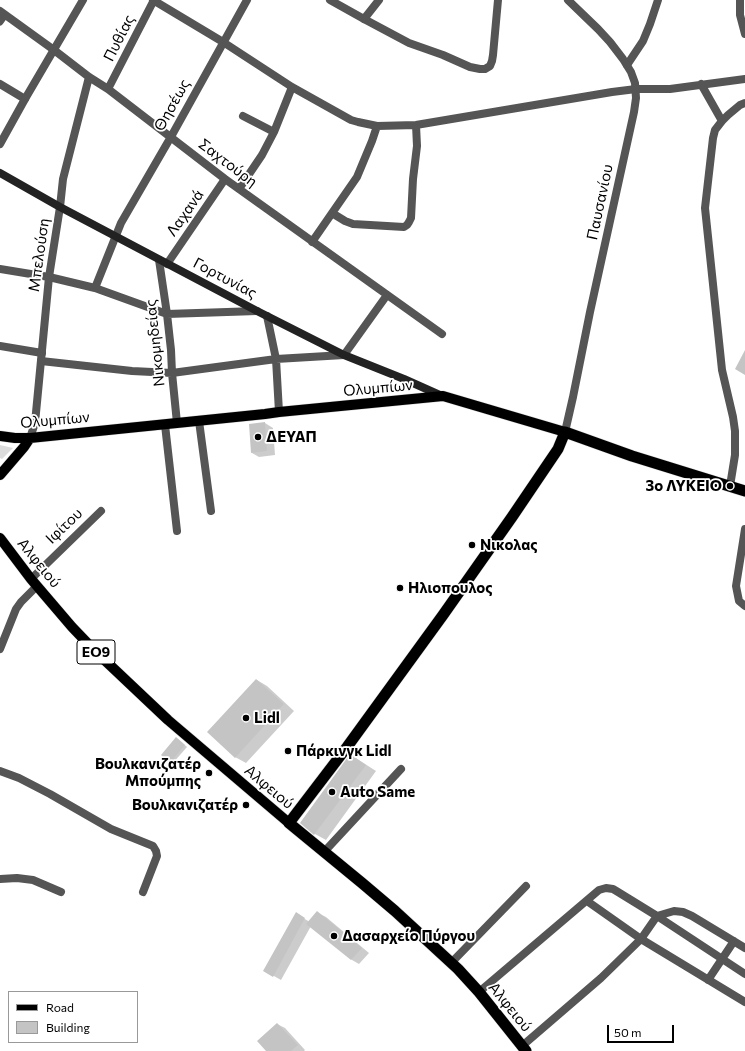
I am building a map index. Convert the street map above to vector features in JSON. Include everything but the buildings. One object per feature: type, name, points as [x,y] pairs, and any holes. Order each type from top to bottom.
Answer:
[{"type":"highway","name":"Ολυμπίων","points":[[565,432],[639,458],[745,491]]},
{"type":"highway","points":[[288,823],[347,747],[503,530],[558,449],[565,432]]},
{"type":"highway","name":"Αλφειού","points":[[288,823],[395,911],[451,963],[479,992],[524,1048]]},
{"type":"main road","name":"Γορτυνίας","points":[[0,173],[159,260],[344,355],[443,396]]},
{"type":"main road","name":"Ολυμπίων","points":[[0,436],[30,438],[443,396],[565,432]]},
{"type":"main road","points":[[0,475],[30,438]]},
{"type":"main road","name":"Αλφειού","points":[[0,538],[34,582],[72,627],[122,677],[168,720],[288,823]]},
{"type":"street","points":[[0,144],[83,0]]},
{"type":"street","points":[[154,0],[223,42],[292,87],[352,120],[377,126],[416,124],[612,92],[636,89],[670,89],[745,79]]},
{"type":"street","name":"Πυθίας","points":[[108,89],[154,0]]},
{"type":"street","name":"Θησέως","points":[[95,288],[121,223],[171,137],[247,0]]},
{"type":"street","points":[[330,0],[408,42],[470,67],[480,69],[485,69],[490,66],[494,55],[498,0]]},
{"type":"street","points":[[364,19],[380,0]]},
{"type":"street","name":"Παυσανίου","points":[[565,432],[634,112],[636,89],[631,72],[618,52],[602,33],[568,0]]},
{"type":"street","points":[[627,65],[643,41],[658,0]]},
{"type":"street","points":[[740,0],[740,15],[745,34]]},
{"type":"street","points":[[0,22],[2,13]]},
{"type":"street","name":"Σαχτούρη","points":[[2,13],[89,77],[108,89],[225,179],[442,334]]},
{"type":"street","name":"Μπελούση","points":[[30,438],[36,423],[49,277],[63,178],[89,77]]},
{"type":"street","points":[[0,84],[25,99]]},
{"type":"street","points":[[701,84],[722,121]]},
{"type":"street","points":[[240,189],[262,155],[274,132],[292,87]]},
{"type":"street","points":[[730,486],[735,455],[736,431],[722,370],[704,208],[715,130],[722,121],[740,105],[745,103]]},
{"type":"street","points":[[243,116],[274,132]]},
{"type":"street","points":[[332,213],[353,224],[404,227],[407,225],[410,218],[417,146],[416,124]]},
{"type":"street","points":[[312,242],[357,177],[377,126]]},
{"type":"street","name":"Λαχανά","points":[[167,264],[225,179]]},
{"type":"street","name":"Νικομηδείας","points":[[159,260],[171,350],[177,423]]},
{"type":"street","points":[[0,269],[49,277],[95,288],[167,314],[257,311]]},
{"type":"street","points":[[0,346],[42,357],[132,371],[172,373],[276,358],[344,355],[387,295]]},
{"type":"street","points":[[267,316],[276,358],[279,412]]},
{"type":"street","points":[[199,421],[211,511]]},
{"type":"street","points":[[165,425],[177,531]]},
{"type":"street","name":"Ιφίτου","points":[[0,649],[16,609],[34,582],[101,511]]},
{"type":"street","points":[[745,529],[736,586],[740,601],[745,606]]},
{"type":"street","points":[[324,852],[401,769]]},
{"type":"street","points":[[0,771],[19,778],[111,828],[153,846],[156,850],[157,856],[143,892]]},
{"type":"street","points":[[0,879],[18,878],[33,880],[60,892]]},
{"type":"street","points":[[451,963],[526,886]]},
{"type":"street","points":[[479,992],[599,890],[606,888],[613,889],[657,916],[745,974]]},
{"type":"street","points":[[587,901],[641,939],[745,1002]]},
{"type":"street","points":[[524,1048],[601,978],[641,939],[657,916],[674,912],[683,912],[745,948]]},
{"type":"street","points":[[708,980],[734,941]]},
{"type":"shaded area","points":[[0,445],[13,448],[2,459],[0,458]]},
{"type":"place","name":"ΔΕΥΑΠ","points":[[258,437]]},
{"type":"place","name":"3ο ΛΥΚΕΙΟ","points":[[730,486]]},
{"type":"place","name":"Νικολας","points":[[472,545]]},
{"type":"place","name":"Ηλιοπουλος","points":[[400,588]]},
{"type":"place","name":"Lidl","points":[[246,718]]},
{"type":"place","name":"Πάρκινγκ Lidl","points":[[288,751]]},
{"type":"place","name":"Βουλκανιζατέρ Μπούμπης","points":[[209,773]]},
{"type":"place","name":"Auto Same","points":[[332,792]]},
{"type":"place","name":"Βουλκανιζατέρ","points":[[246,805]]},
{"type":"place","name":"Δασαρχείο Πύργου","points":[[334,936]]}]
